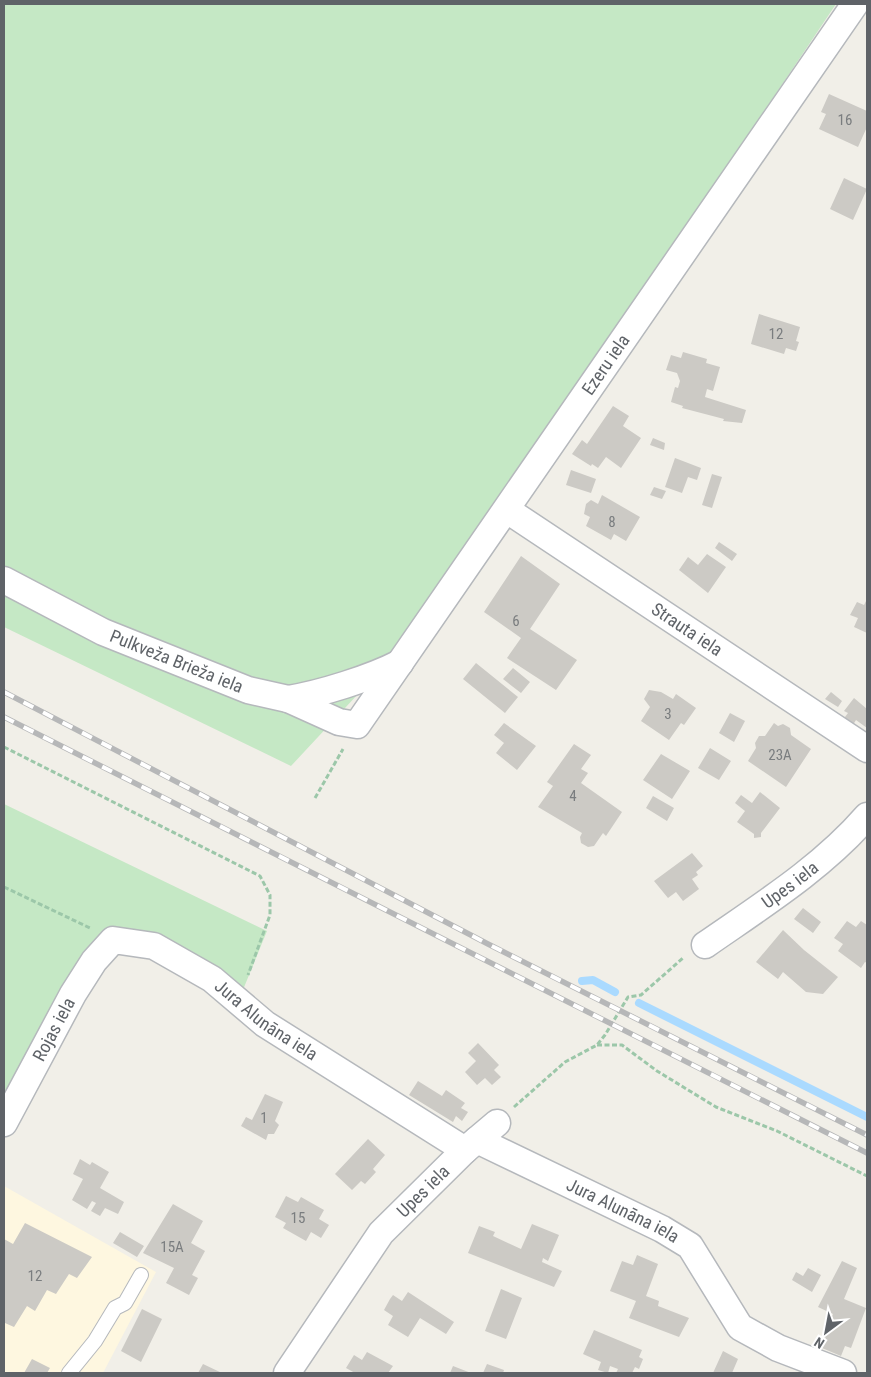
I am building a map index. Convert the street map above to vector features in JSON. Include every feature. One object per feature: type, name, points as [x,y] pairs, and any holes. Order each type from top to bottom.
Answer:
[{"type":"street","name":"Ezeru iela","points":[[357,724],[507,510],[855,4]]},
{"type":"street","name":"Strauta iela","points":[[507,510],[867,749]]},
{"type":"street","name":"Pulkveža Brieža iela","points":[[4,580],[103,632],[248,690],[288,699],[339,722],[357,724]]},
{"type":"street","points":[[288,699],[307,696],[386,670],[400,663]]},
{"type":"street","name":"Upes iela","points":[[705,945],[774,898],[850,836],[867,816]]},
{"type":"street","name":"Jura Alunāna iela","points":[[113,940],[154,946],[212,979],[265,1024],[471,1145],[662,1229],[690,1246],[740,1327],[778,1348],[843,1373]]},
{"type":"street","name":"Rojas iela","points":[[4,1123],[73,994],[94,960],[113,940]]},
{"type":"street","name":"Upes iela","points":[[288,1373],[381,1233],[471,1145],[497,1123]]},
{"type":"lane","points":[[70,1373],[95,1341],[115,1308],[125,1303],[141,1276]]},
{"type":"path","points":[[315,798],[357,724]]},
{"type":"path","points":[[4,747],[260,876],[270,894],[270,915],[238,1002]]},
{"type":"path","points":[[4,887],[113,940]]},
{"type":"path","points":[[497,1123],[565,1062],[597,1045],[628,997],[642,995],[693,949],[705,945]]},
{"type":"path","points":[[597,1045],[622,1045],[657,1071],[716,1107],[777,1131],[867,1176]]},
{"type":"shaded area","points":[[4,1186],[156,1272],[103,1373],[4,1373]]},
{"type":"green space","points":[[4,4],[836,4],[413,635],[291,766],[4,627]]},
{"type":"green space","points":[[4,804],[267,931],[238,1002],[113,940],[4,1123]]},
{"type":"building","points":[[829,94],[867,111],[867,127],[858,147],[819,129],[826,114],[821,112]]},
{"type":"building","points":[[844,178],[867,189],[853,220],[830,209]]},
{"type":"building","points":[[759,314],[800,327],[796,341],[799,342],[796,351],[786,348],[784,354],[751,344]]},
{"type":"building","points":[[683,352],[707,359],[706,363],[720,367],[713,391],[707,389],[705,397],[746,410],[742,423],[723,421],[724,419],[682,408],[683,406],[671,402],[675,387],[678,388],[680,381],[677,373],[666,370],[671,355],[681,358]]},
{"type":"building","points":[[613,406],[629,416],[623,426],[641,438],[621,468],[606,457],[598,468],[592,464],[591,466],[572,454],[582,440],[587,444]]},
{"type":"building","points":[[653,438],[665,443],[664,450],[650,445]]},
{"type":"building","points":[[675,458],[701,468],[697,480],[688,477],[682,493],[665,487]]},
{"type":"building","points":[[571,470],[596,479],[591,493],[566,485]]},
{"type":"building","points":[[712,474],[722,477],[712,508],[702,505]]},
{"type":"building","points":[[654,487],[666,491],[662,499],[650,495]]},
{"type":"building","points":[[602,495],[640,517],[626,541],[614,534],[611,540],[586,526],[590,517],[584,514],[586,504],[591,500],[598,504]]},
{"type":"building","points":[[719,542],[737,554],[732,561],[715,548]]},
{"type":"building","points":[[707,554],[726,567],[708,593],[679,570],[688,557],[698,565]]},
{"type":"building","points":[[521,556],[560,584],[530,629],[577,660],[556,690],[507,658],[521,638],[484,612]]},
{"type":"building","points":[[867,599],[867,633],[854,627],[858,618],[850,615],[857,602],[864,605]]},
{"type":"building","points":[[476,663],[518,697],[505,713],[463,679]]},
{"type":"building","points":[[513,668],[530,682],[521,693],[503,679]]},
{"type":"building","points":[[649,690],[661,692],[673,699],[676,694],[696,708],[684,725],[681,723],[669,740],[641,721],[650,707],[644,699]]},
{"type":"building","points":[[831,692],[842,701],[838,707],[825,699]]},
{"type":"building","points":[[854,698],[867,709],[867,728],[856,720],[851,728],[842,721],[848,713],[844,711]]},
{"type":"building","points":[[730,713],[745,721],[734,742],[719,733]]},
{"type":"building","points":[[504,723],[536,746],[517,770],[496,753],[504,743],[494,735]]},
{"type":"building","points":[[774,723],[778,726],[783,724],[790,728],[791,735],[811,749],[786,787],[748,761],[756,748],[755,743],[759,736],[765,736]]},
{"type":"building","points":[[574,744],[591,755],[581,769],[588,773],[581,783],[622,812],[606,836],[603,833],[594,846],[588,847],[581,843],[580,837],[582,833],[538,807],[553,786],[547,782]]},
{"type":"building","points":[[710,748],[731,761],[719,780],[698,768]]},
{"type":"building","points":[[661,754],[690,771],[672,799],[643,780]]},
{"type":"building","points":[[760,792],[780,808],[761,833],[761,837],[754,838],[754,834],[737,822],[745,811],[735,803],[741,795],[752,803]]},
{"type":"building","points":[[653,796],[674,808],[667,821],[646,808]]},
{"type":"building","points":[[692,853],[703,866],[696,872],[698,875],[692,879],[699,889],[683,901],[676,892],[668,898],[654,881]]},
{"type":"building","points":[[803,908],[821,922],[813,933],[794,919]]},
{"type":"building","points":[[847,921],[856,927],[861,921],[867,925],[867,963],[865,962],[861,968],[838,951],[843,944],[834,938]]},
{"type":"building","points":[[783,930],[804,950],[838,977],[823,994],[806,992],[783,972],[778,979],[756,962]]},
{"type":"building","points":[[478,1043],[499,1065],[494,1070],[501,1077],[492,1085],[485,1078],[477,1085],[465,1072],[476,1061],[468,1053]]},
{"type":"building","points":[[418,1081],[442,1096],[446,1090],[465,1103],[461,1108],[468,1112],[462,1121],[456,1116],[453,1122],[409,1095]]},
{"type":"building","points":[[265,1094],[283,1102],[275,1121],[279,1125],[274,1134],[268,1134],[266,1140],[241,1126],[246,1117],[252,1120]]},
{"type":"building","points":[[368,1139],[385,1155],[373,1169],[376,1172],[365,1184],[361,1181],[352,1190],[335,1174]]},
{"type":"building","points":[[80,1159],[90,1165],[92,1162],[109,1172],[100,1188],[124,1202],[118,1214],[105,1208],[100,1216],[91,1211],[96,1203],[92,1201],[87,1209],[72,1200],[83,1179],[73,1174]]},
{"type":"building","points":[[286,1196],[298,1202],[301,1197],[324,1210],[319,1219],[329,1225],[321,1238],[311,1232],[306,1241],[283,1228],[286,1223],[275,1217]]},
{"type":"building","points":[[173,1204],[203,1221],[191,1243],[205,1251],[192,1275],[198,1278],[189,1295],[166,1283],[174,1268],[143,1253]]},
{"type":"building","points":[[25,1223],[92,1257],[77,1278],[69,1274],[56,1294],[47,1290],[35,1311],[27,1306],[14,1327],[5,1323],[4,1325],[4,1239],[13,1244]]},
{"type":"building","points":[[532,1224],[559,1235],[548,1261],[543,1258],[542,1262],[562,1271],[554,1287],[468,1253],[479,1226],[495,1232],[493,1236],[521,1249]]},
{"type":"building","points":[[120,1232],[144,1246],[137,1257],[113,1243]]},
{"type":"building","points":[[637,1255],[658,1264],[646,1296],[659,1301],[658,1306],[689,1318],[679,1337],[629,1318],[636,1301],[610,1291],[622,1261],[633,1265]]},
{"type":"building","points":[[842,1261],[857,1268],[844,1299],[866,1308],[851,1348],[845,1346],[841,1356],[822,1348],[826,1338],[823,1336],[833,1314],[818,1307]]},
{"type":"building","points":[[808,1268],[821,1275],[812,1292],[792,1280],[796,1272],[803,1276]]},
{"type":"building","points":[[501,1289],[522,1298],[506,1339],[485,1331]]},
{"type":"building","points":[[408,1292],[454,1322],[446,1334],[420,1318],[408,1337],[388,1325],[393,1316],[384,1310],[390,1299],[393,1295],[402,1301]]},
{"type":"building","points":[[142,1309],[162,1319],[141,1362],[121,1351]]},
{"type":"building","points":[[594,1330],[642,1350],[639,1357],[643,1359],[639,1369],[635,1367],[632,1373],[616,1373],[618,1369],[610,1366],[608,1373],[598,1370],[601,1362],[583,1354]]},
{"type":"building","points":[[723,1351],[738,1359],[732,1373],[713,1373]]},
{"type":"building","points":[[367,1352],[393,1366],[388,1373],[355,1373],[346,1368],[354,1355],[362,1360]]},
{"type":"building","points":[[32,1359],[50,1368],[47,1373],[24,1373]]},
{"type":"building","points":[[203,1364],[222,1373],[198,1373]]},
{"type":"building","points":[[487,1364],[504,1370],[503,1373],[483,1373]]},
{"type":"building","points":[[453,1366],[471,1373],[450,1373]]},
{"type":"waterway","points":[[582,981],[593,980],[615,992]]},
{"type":"waterway","points":[[639,1003],[867,1117]]},
{"type":"railway","points":[[4,692],[488,944],[867,1135]]},
{"type":"railway","points":[[4,717],[867,1153]]}]
